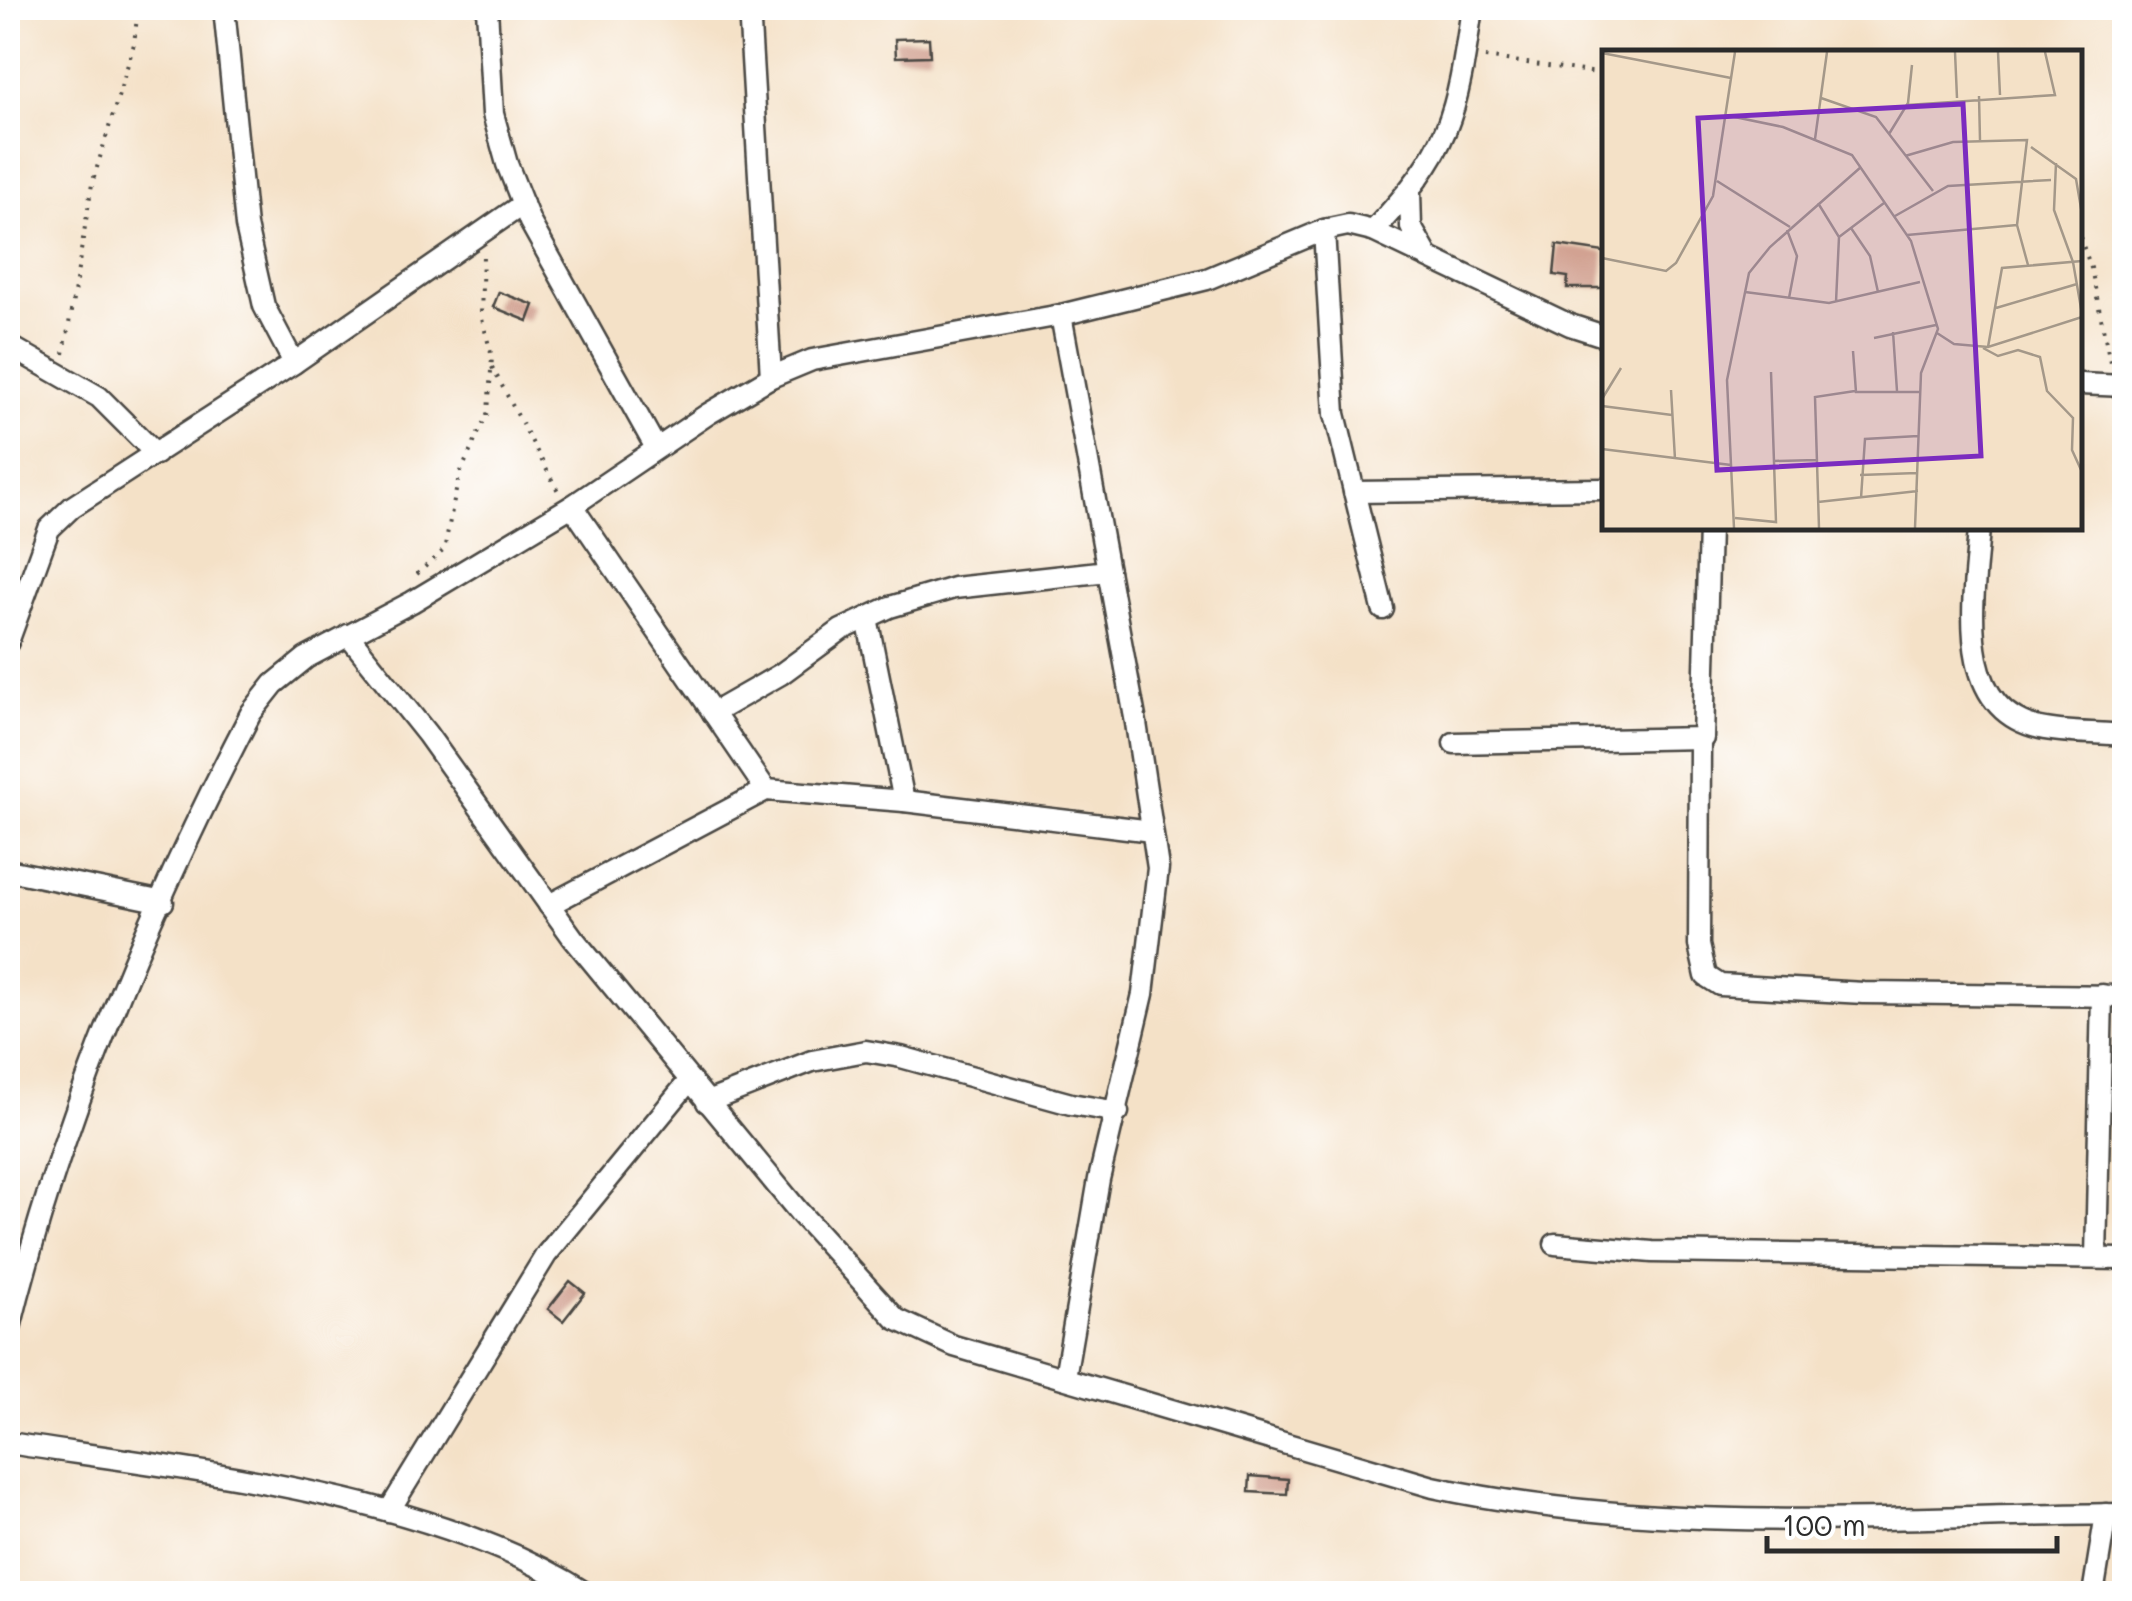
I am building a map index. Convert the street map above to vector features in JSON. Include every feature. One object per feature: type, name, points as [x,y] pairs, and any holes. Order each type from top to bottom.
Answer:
[{"type":"street","points":[[224,8],[246,226],[264,306],[294,363]]},
{"type":"street","points":[[487,8],[493,114],[523,204],[656,448]]},
{"type":"street","points":[[749,8],[771,377]]},
{"type":"street","points":[[1373,231],[1410,192],[1448,130],[1467,54],[1472,8]]},
{"type":"street","points":[[1410,192],[1411,227],[1427,256]]},
{"type":"street","points":[[8,642],[49,528],[72,507],[294,363],[523,204]]},
{"type":"street","points":[[8,1336],[32,1242],[82,1095],[163,902],[252,713],[274,684],[348,635],[569,508],[656,448],[771,377],[812,360],[1061,315],[1208,278],[1324,230],[1348,225],[1373,231],[1570,325],[1602,335]]},
{"type":"street","points":[[1324,230],[1334,414],[1382,609]]},
{"type":"street","points":[[1061,315],[1158,868],[1155,912],[1118,1112],[1100,1179],[1065,1376]]},
{"type":"street","points":[[12,347],[99,397],[156,454]]},
{"type":"street","points":[[2082,384],[2120,386]]},
{"type":"street","points":[[1354,492],[1602,489]]},
{"type":"street","points":[[569,508],[766,790]]},
{"type":"street","points":[[1709,530],[1706,730],[1700,740],[1699,945],[1706,976],[1720,985],[1864,993],[2124,996]]},
{"type":"street","points":[[1979,530],[1976,665],[1989,695],[2038,728],[2124,734]]},
{"type":"street","points":[[713,712],[867,618],[954,588],[1108,571]]},
{"type":"street","points":[[867,618],[904,801]]},
{"type":"street","points":[[348,635],[427,734],[550,905],[689,1081],[896,1318],[954,1346],[1433,1487],[1504,1502],[1592,1514],[1684,1518],[2115,1514],[2093,1594]]},
{"type":"street","points":[[1454,744],[1700,740]]},
{"type":"street","points":[[550,905],[766,790],[904,801],[1152,831]]},
{"type":"street","points":[[8,870],[163,902]]},
{"type":"street","points":[[2096,1258],[2102,995]]},
{"type":"street","points":[[706,1102],[812,1061],[866,1051],[1071,1104],[1118,1112]]},
{"type":"street","points":[[389,1511],[546,1255],[689,1081]]},
{"type":"street","points":[[1555,1244],[1652,1252],[2124,1258]]},
{"type":"street","points":[[8,1443],[178,1469],[389,1511],[545,1566],[587,1594]]},
{"type":"path","points":[[59,372],[76,294],[92,184],[134,44],[138,8]]},
{"type":"path","points":[[1467,54],[1602,74]]},
{"type":"path","points":[[484,231],[481,315],[492,366],[569,508]]},
{"type":"path","points":[[2082,243],[2120,386]]},
{"type":"path","points":[[8,508],[18,466],[12,347]]},
{"type":"path","points":[[412,578],[444,550],[460,476],[488,412],[492,366]]},
{"type":"building","points":[[929,38],[930,56],[896,57],[895,39]]},
{"type":"building","points":[[1557,245],[1602,252],[1602,288],[1567,288],[1568,277],[1554,275]]},
{"type":"building","points":[[499,292],[534,305],[528,321],[493,307]]},
{"type":"building","points":[[570,1281],[585,1293],[563,1321],[548,1309]]},
{"type":"building","points":[[1250,1476],[1288,1479],[1287,1494],[1249,1492]]}]
